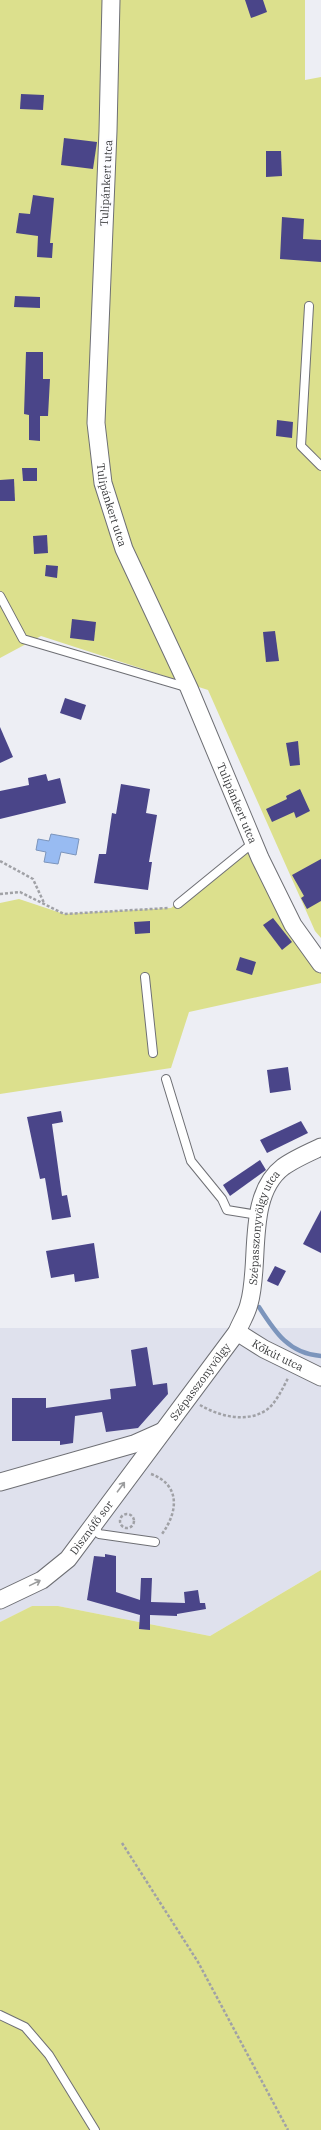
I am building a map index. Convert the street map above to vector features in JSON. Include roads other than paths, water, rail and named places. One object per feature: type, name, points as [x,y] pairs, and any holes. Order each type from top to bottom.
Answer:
[{"type":"street","name":"Tulipánkert utca","points":[[110,0],[108,131],[96,423],[103,483],[124,549],[189,688],[254,842],[293,925],[321,964]]},
{"type":"street","name":"Szépasszonyvölgy utca","points":[[237,1332],[249,1303],[258,1215],[272,1179],[283,1168],[321,1147]]},
{"type":"street","name":"Kőkút utca","points":[[237,1332],[295,1365],[321,1377]]},
{"type":"street","name":"Szépasszonyvölgy","points":[[162,1431],[237,1332]]},
{"type":"street","points":[[0,1482],[134,1444],[162,1431]]},
{"type":"street","name":"Disznófő sor","points":[[0,1600],[42,1580],[68,1559],[162,1431]]},
{"type":"lane","points":[[309,306],[301,446],[321,466]]},
{"type":"lane","points":[[0,596],[23,639],[189,688]]},
{"type":"lane","points":[[178,904],[254,842]]},
{"type":"lane","points":[[145,977],[154,1053]]},
{"type":"lane","points":[[166,1079],[191,1161],[222,1199],[227,1210],[258,1215]]},
{"type":"lane","points":[[93,1524],[99,1534],[156,1542]]},
{"type":"lane","points":[[0,2015],[25,2027],[49,2055],[96,2130]]},
{"type":"water","points":[[51,834],[79,839],[76,855],[61,852],[58,864],[44,862],[46,852],[36,850],[38,839],[49,841]]},
{"type":"waterway","points":[[259,1307],[277,1333],[284,1340],[300,1351],[321,1356]]}]
